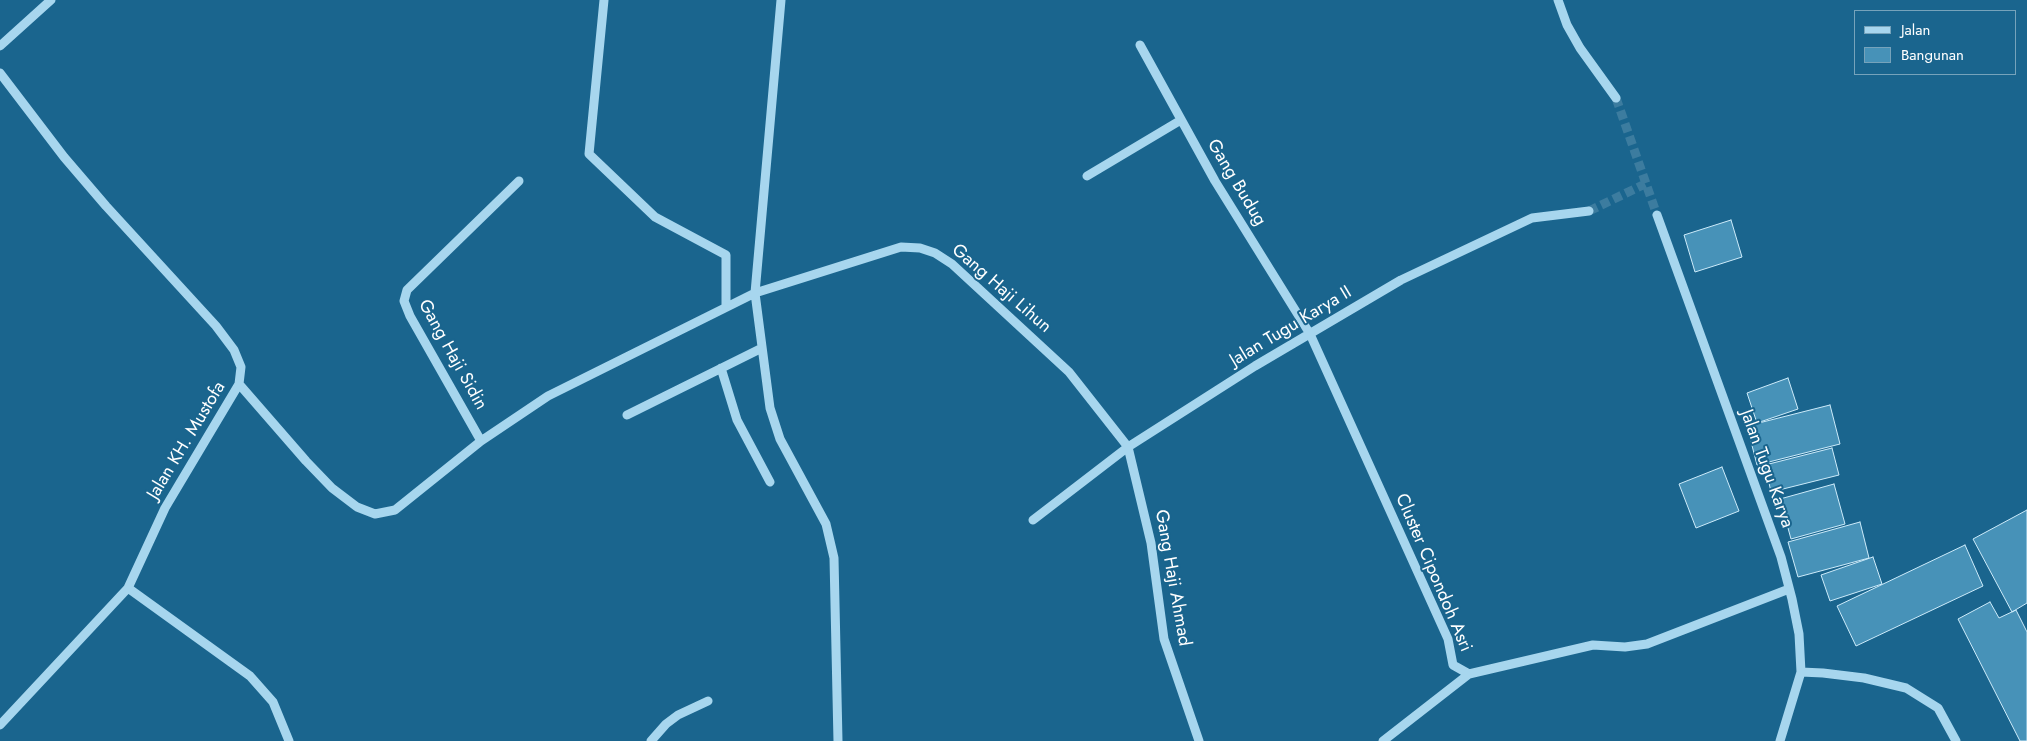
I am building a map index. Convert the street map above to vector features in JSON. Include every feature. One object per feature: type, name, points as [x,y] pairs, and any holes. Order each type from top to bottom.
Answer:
[{"type":"street","points":[[0,46],[51,0]]},
{"type":"street","points":[[604,0],[588,154],[655,217],[726,255],[726,307]]},
{"type":"street","points":[[781,0],[755,293],[770,408],[780,439],[826,524],[834,558],[838,741]]},
{"type":"street","points":[[1558,0],[1566,25],[1596,72],[1616,98]]},
{"type":"street","name":"Gang Budug","points":[[1140,45],[1215,181],[1310,334]]},
{"type":"street","name":"Jalan KH. Mustofa","points":[[0,73],[64,157],[216,326],[234,350],[241,367],[239,384],[165,508],[128,588],[0,725]]},
{"type":"street","points":[[1087,176],[1181,120]]},
{"type":"street","name":"Gang Haji Sidin","points":[[481,441],[410,316],[404,301],[407,290],[519,181]]},
{"type":"street","name":"Jalan Tugu Karya II","points":[[1033,520],[1128,447],[1255,366],[1401,280],[1532,218],[1589,211]]},
{"type":"street","name":"Jalan Tugu Karya","points":[[1657,215],[1781,557],[1789,589],[1799,634],[1801,672],[1780,741]]},
{"type":"street","name":"Gang Haji Lihun","points":[[239,384],[332,488],[357,507],[375,514],[395,510],[481,441],[548,396],[726,307],[755,293],[901,247],[920,248],[935,253],[952,264],[1069,372],[1128,447]]},
{"type":"street","name":"Cluster Cipondoh Asri","points":[[1310,334],[1448,639],[1453,665],[1469,674],[1593,645],[1624,647],[1647,644],[1789,589]]},
{"type":"street","points":[[627,415],[762,348]]},
{"type":"street","points":[[721,368],[737,420],[770,482]]},
{"type":"street","name":"Gang Haji Ahmad","points":[[1128,447],[1151,543],[1164,639],[1200,741]]},
{"type":"street","points":[[128,588],[250,676],[272,702],[289,741]]},
{"type":"street","points":[[1801,672],[1864,678],[1906,688],[1938,708],[1956,741]]},
{"type":"street","points":[[1383,741],[1469,674]]},
{"type":"street","points":[[651,741],[666,724],[678,715],[708,701]]},
{"type":"building","points":[[1731,220],[1742,257],[1695,272],[1684,235]]},
{"type":"building","points":[[1788,378],[1798,409],[1757,423],[1747,393]]},
{"type":"building","points":[[1830,405],[1840,444],[1757,465],[1747,426]]},
{"type":"building","points":[[1832,448],[1839,475],[1771,492],[1765,465]]},
{"type":"building","points":[[1722,467],[1739,511],[1696,528],[1679,484]]},
{"type":"building","points":[[1834,484],[1845,524],[1791,539],[1780,499]]},
{"type":"building","points":[[2027,510],[2027,603],[2012,612],[1973,539]]},
{"type":"building","points":[[1860,522],[1869,558],[1798,577],[1788,542]]},
{"type":"building","points":[[1965,545],[1983,586],[1856,646],[1837,606]]},
{"type":"building","points":[[1873,557],[1882,584],[1830,601],[1821,575]]},
{"type":"building","points":[[1990,602],[1999,618],[2016,610],[2027,632],[2027,741],[2020,741],[1958,619]]},
{"type":"tunnel","points":[[1616,98],[1657,215]]},
{"type":"tunnel","points":[[1589,211],[1645,184]]}]
